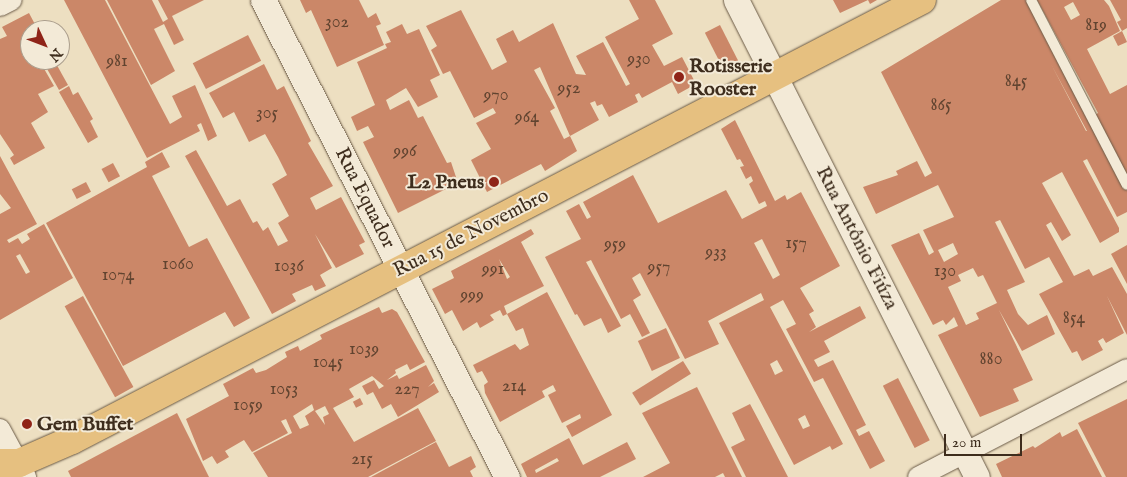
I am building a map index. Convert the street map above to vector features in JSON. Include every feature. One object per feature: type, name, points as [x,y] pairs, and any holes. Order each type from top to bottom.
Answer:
[{"type":"main road","name":"Rua 15 de Novembro","points":[[15,468],[922,0]]},
{"type":"street","points":[[0,6],[12,0]]},
{"type":"street","name":"Rua Equador","points":[[263,0],[507,477]]},
{"type":"street","name":"Rua Antônio Fiúza","points":[[736,0],[977,477]]},
{"type":"street","points":[[918,477],[1127,370]]},
{"type":"street","points":[[0,429],[15,468]]},
{"type":"lane","points":[[1031,0],[1127,185]]},
{"type":"building","points":[[64,0],[105,0],[170,124],[182,117],[172,96],[195,85],[217,136],[208,141],[201,123],[197,125],[200,131],[147,158]]},
{"type":"building","points":[[107,0],[152,0],[163,22],[168,19],[158,0],[204,0],[172,16],[184,40],[174,45],[164,24],[154,29],[175,71],[151,85]]},
{"type":"building","points":[[300,0],[359,0],[368,18],[376,13],[381,24],[376,26],[384,45],[337,67],[311,10],[306,13]]},
{"type":"building","points":[[629,0],[655,0],[673,34],[652,45],[664,66],[682,57],[696,84],[678,94],[672,82],[642,98],[639,93],[635,95],[638,102],[609,117],[602,104],[597,106],[595,101],[590,103],[599,120],[570,136],[577,151],[545,171],[541,164],[487,192],[471,160],[491,149],[476,123],[496,113],[493,108],[474,118],[450,71],[443,74],[431,50],[437,46],[426,26],[461,10],[492,70],[507,62],[496,39],[513,30],[519,42],[553,23],[576,74],[586,75],[576,56],[603,42],[626,86],[630,84],[605,37],[639,19]],"holes":[[[540,67],[570,136],[564,139],[550,111],[555,108],[534,70]]]},
{"type":"building","points":[[833,0],[868,0],[840,13]]},
{"type":"building","points":[[868,0],[877,0],[870,4]]},
{"type":"building","points":[[1001,0],[1031,0],[1127,188],[1127,212],[1117,217],[1087,159],[1083,161],[1119,228],[1119,232],[1100,243],[1062,172],[1042,183],[1071,235],[1062,241],[1051,222],[1046,225],[1074,276],[1089,269],[1093,276],[1112,267],[1127,294],[1127,335],[1107,296],[1124,333],[1106,343],[1103,338],[1098,341],[1103,350],[1082,361],[1077,351],[1072,353],[1039,294],[1063,282],[1049,257],[1025,269],[1000,220],[995,222],[1025,282],[1007,290],[1018,314],[1028,325],[1047,315],[1055,334],[1022,351],[999,310],[1033,380],[1013,389],[1019,401],[980,417],[938,335],[958,326],[954,317],[946,325],[943,320],[933,325],[891,245],[919,233],[929,255],[934,252],[923,230],[954,217],[938,185],[876,214],[863,187],[898,175],[896,171],[917,161],[925,177],[932,173],[881,72]],"holes":[[[1051,64],[1087,131],[1086,131]],[[953,243],[958,254],[944,262],[938,250]],[[973,268],[978,277],[983,275],[997,303],[976,313],[979,319],[966,325],[948,287],[961,281],[958,275]]]},
{"type":"building","points":[[1037,0],[1104,0],[1109,6],[1120,31],[1087,49],[1110,94],[1127,85],[1127,177],[1095,115],[1098,113]],"holes":[[[1073,2],[1080,15],[1071,20],[1064,7]]]},
{"type":"building","points":[[1110,0],[1127,0],[1127,28],[1122,31],[1117,22],[1121,20]]},
{"type":"building","points":[[29,13],[33,20],[20,20],[20,70],[45,70],[54,86],[38,94],[48,112],[31,123],[45,148],[14,165],[10,158],[14,155],[0,134],[0,39],[7,36],[2,27]]},
{"type":"building","points":[[402,24],[407,34],[419,29],[440,75],[430,80],[438,97],[418,107],[406,88],[386,100],[390,110],[409,100],[418,118],[423,116],[447,163],[451,162],[458,183],[398,213],[363,142],[374,137],[368,126],[357,131],[351,117],[375,105],[357,62],[387,48],[385,44],[391,42],[386,32]]},
{"type":"building","points":[[720,25],[739,62],[724,70],[705,33]]},
{"type":"building","points":[[1122,31],[1127,42],[1118,46],[1113,36]]},
{"type":"building","points":[[248,35],[261,61],[206,89],[193,63]]},
{"type":"building","points":[[264,64],[277,90],[284,86],[311,141],[308,143],[333,186],[310,198],[316,210],[341,197],[365,242],[359,245],[364,254],[336,268],[315,234],[332,268],[320,275],[326,286],[315,291],[312,285],[292,294],[296,301],[272,314],[185,156],[196,150],[227,206],[240,199],[253,223],[257,221],[263,231],[268,227],[278,246],[288,241],[278,223],[289,216],[272,184],[287,175],[278,157],[265,134],[249,142],[234,112],[223,118],[209,93]]},
{"type":"building","points":[[48,70],[60,70],[68,85],[59,90]]},
{"type":"building","points":[[69,86],[73,95],[78,92],[93,119],[90,121],[98,137],[88,143],[59,92]]},
{"type":"building","points":[[735,120],[775,201],[785,195],[787,200],[801,192],[840,266],[800,288],[814,311],[809,314],[816,327],[809,332],[860,306],[866,318],[824,341],[830,352],[814,360],[818,367],[833,360],[866,425],[856,430],[859,436],[869,431],[885,461],[870,469],[823,378],[814,382],[786,329],[796,324],[783,300],[770,307],[843,444],[832,450],[830,446],[794,465],[719,323],[764,300],[761,293],[708,321],[719,344],[685,359],[640,273],[632,278],[641,295],[633,300],[650,333],[642,337],[630,314],[621,319],[591,260],[586,262],[621,326],[608,333],[601,318],[584,326],[577,314],[575,315],[545,257],[581,239],[566,211],[579,204],[587,219],[591,217],[583,202],[633,175],[658,223],[726,190],[742,219],[767,206],[765,201],[759,204],[749,184],[753,181],[751,176],[746,179],[740,167],[744,166],[740,159],[737,160],[721,129]],"holes":[[[762,239],[780,275],[773,279],[754,243]],[[777,360],[783,371],[775,375],[770,364]],[[805,415],[810,426],[803,429],[798,419]]]},
{"type":"building","points":[[162,152],[170,167],[152,176],[189,247],[207,238],[250,318],[234,327],[225,312],[123,366],[46,223],[147,167],[145,162]]},
{"type":"building","points":[[0,156],[37,224],[7,240],[9,243],[18,238],[22,244],[30,239],[27,234],[44,224],[73,278],[0,320],[0,214],[11,208],[0,194]],"holes":[[[20,254],[30,272],[26,274],[16,256]]]},
{"type":"building","points":[[113,163],[120,176],[109,182],[102,169]]},
{"type":"building","points":[[86,182],[91,192],[77,199],[72,189]]},
{"type":"building","points":[[531,229],[534,234],[521,242],[544,286],[504,306],[507,314],[503,316],[500,310],[490,315],[494,320],[480,328],[477,322],[463,331],[452,310],[445,314],[432,289],[454,278],[451,271]],"holes":[[[499,259],[510,277],[507,279]]]},
{"type":"building","points":[[1127,245],[1127,284],[1111,254]]},
{"type":"building","points":[[547,292],[612,415],[572,437],[566,426],[581,418],[580,414],[562,423],[548,395],[556,391],[553,385],[542,391],[545,397],[500,422],[485,393],[484,385],[488,382],[482,371],[477,373],[473,365],[515,344],[520,350],[529,345],[523,328],[516,331],[507,314]]},
{"type":"building","points":[[83,296],[133,387],[115,397],[65,306]]},
{"type":"building","points":[[379,307],[382,313],[392,309],[397,312],[425,362],[410,370],[407,364],[395,370],[396,373],[387,380],[397,375],[399,379],[426,365],[434,381],[428,387],[434,383],[439,392],[398,417],[391,404],[382,409],[373,392],[367,395],[362,386],[374,380],[379,389],[384,386],[372,376],[349,389],[354,397],[333,408],[354,442],[418,408],[436,441],[368,477],[268,477],[253,453],[292,433],[286,419],[281,421],[288,433],[252,452],[244,440],[225,451],[229,457],[217,464],[212,456],[203,461],[186,419],[229,396],[223,384],[253,368],[256,373],[266,370],[287,357],[285,352],[298,346],[300,351],[322,339],[320,335]],"holes":[[[312,404],[314,410],[305,416],[309,425],[300,429],[293,416]],[[325,406],[329,414],[323,417],[325,425],[315,411]]]},
{"type":"building","points":[[666,328],[680,358],[652,371],[638,341]]},
{"type":"building","points":[[683,361],[691,374],[640,406],[632,393]]},
{"type":"building","points":[[898,378],[930,440],[915,448],[883,386]]},
{"type":"building","points":[[697,387],[742,477],[725,477],[723,473],[715,477],[643,477],[670,463],[642,413]]},
{"type":"building","points":[[360,398],[363,404],[356,408],[353,402]]},
{"type":"building","points":[[1127,399],[1127,477],[1106,477],[1078,423]]},
{"type":"building","points":[[750,404],[788,477],[746,477],[731,447],[745,440],[732,413]]},
{"type":"building","points":[[177,413],[209,477],[71,477],[68,471]]},
{"type":"building","points":[[1077,429],[1102,477],[1002,477],[996,464],[1033,446],[1035,448],[1060,432],[1062,437]]},
{"type":"building","points":[[569,438],[583,465],[627,442],[636,459],[600,477],[527,477],[521,464]],"holes":[[[557,458],[559,461],[536,473],[535,470]]]},
{"type":"building","points":[[436,442],[449,467],[471,456],[476,467],[470,471],[473,477],[371,477]]},
{"type":"place","name":"Rotisserie Rooster","points":[[679,77]]},
{"type":"place","name":"L2 Pneus","points":[[494,182]]},
{"type":"place","name":"Gem Buffet","points":[[27,424]]}]
